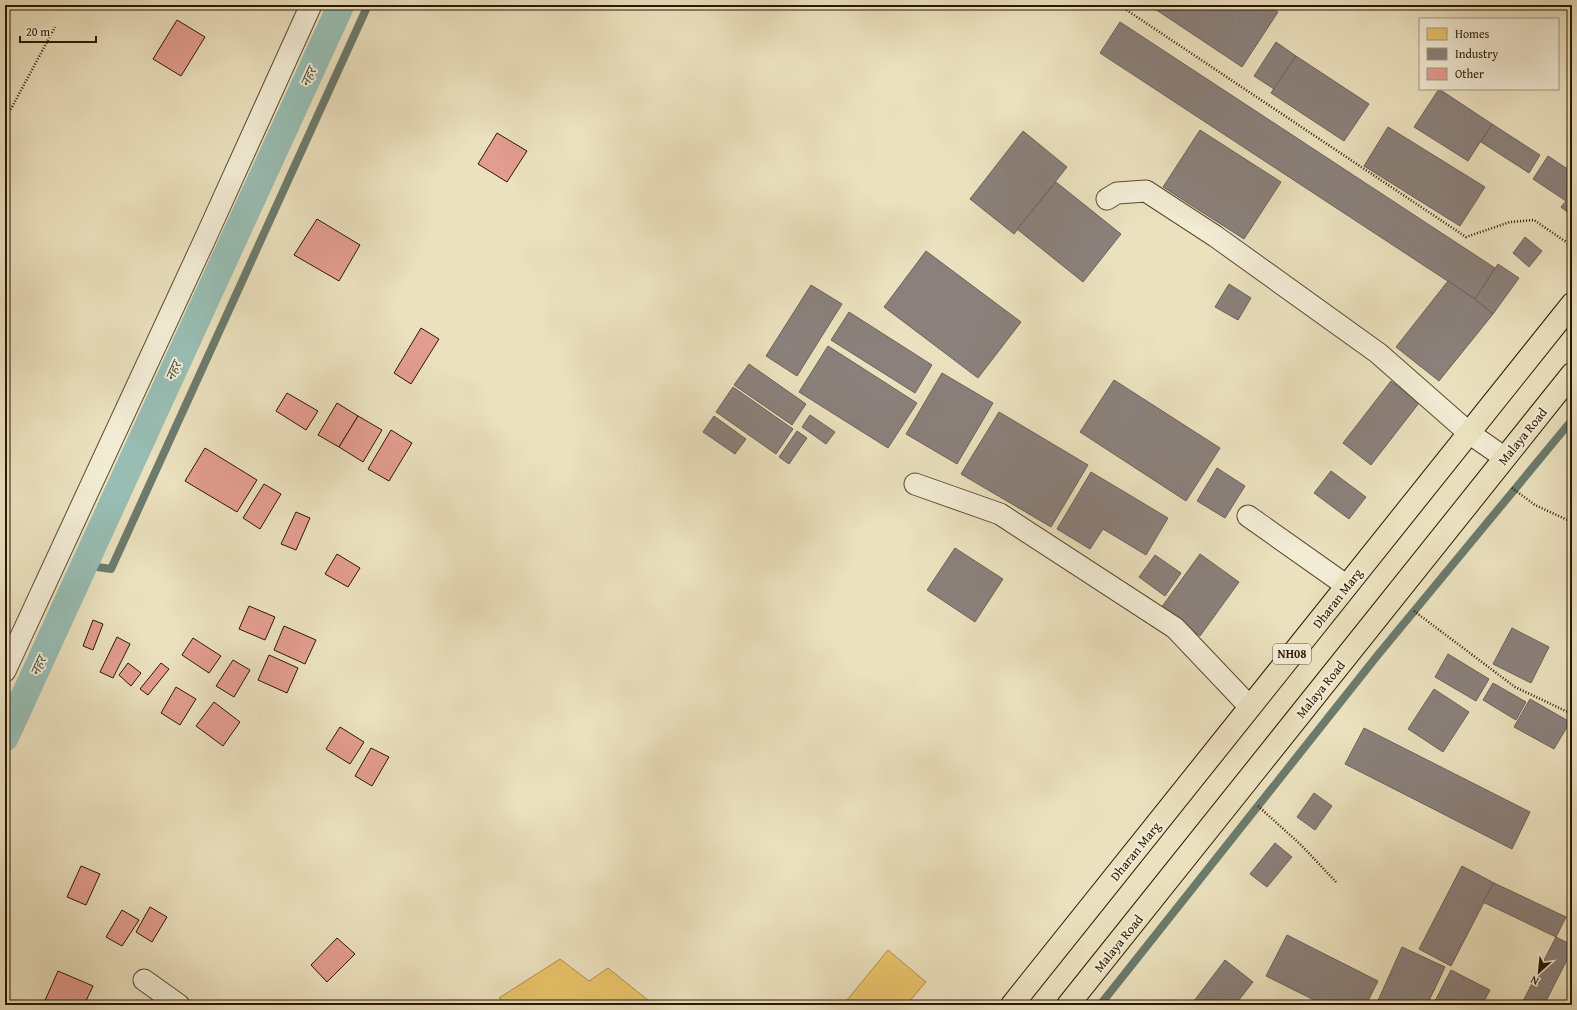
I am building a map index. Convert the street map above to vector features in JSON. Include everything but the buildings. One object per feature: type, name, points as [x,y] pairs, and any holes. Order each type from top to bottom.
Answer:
[{"type":"main road","name":"Dharan Marg","points":[[1012,1005],[1572,304]]},
{"type":"main road","name":"Malaya Road","points":[[1068,1005],[1572,374]]},
{"type":"street","points":[[5,671],[205,239],[310,5]]},
{"type":"street","points":[[1107,199],[1117,193],[1146,191],[1215,236],[1378,353],[1469,433],[1505,458]]},
{"type":"street","points":[[915,484],[1000,514],[1175,628],[1250,707]]},
{"type":"street","points":[[1248,516],[1347,586]]},
{"type":"street","points":[[144,980],[179,1005]]},
{"type":"path","points":[[1119,5],[1466,238],[1510,222],[1534,220],[1572,246]]},
{"type":"path","points":[[5,120],[55,27]]},
{"type":"path","points":[[1491,476],[1535,504],[1572,522]]},
{"type":"path","points":[[1393,597],[1515,687],[1572,714]]},
{"type":"path","points":[[1241,789],[1301,845],[1337,883]]},
{"type":"waterway","name":"नहर","points":[[5,738],[341,5]]},
{"type":"waterway","points":[[83,565],[111,569],[368,5]]},
{"type":"waterway","points":[[1100,1005],[1377,656],[1572,420]]}]
